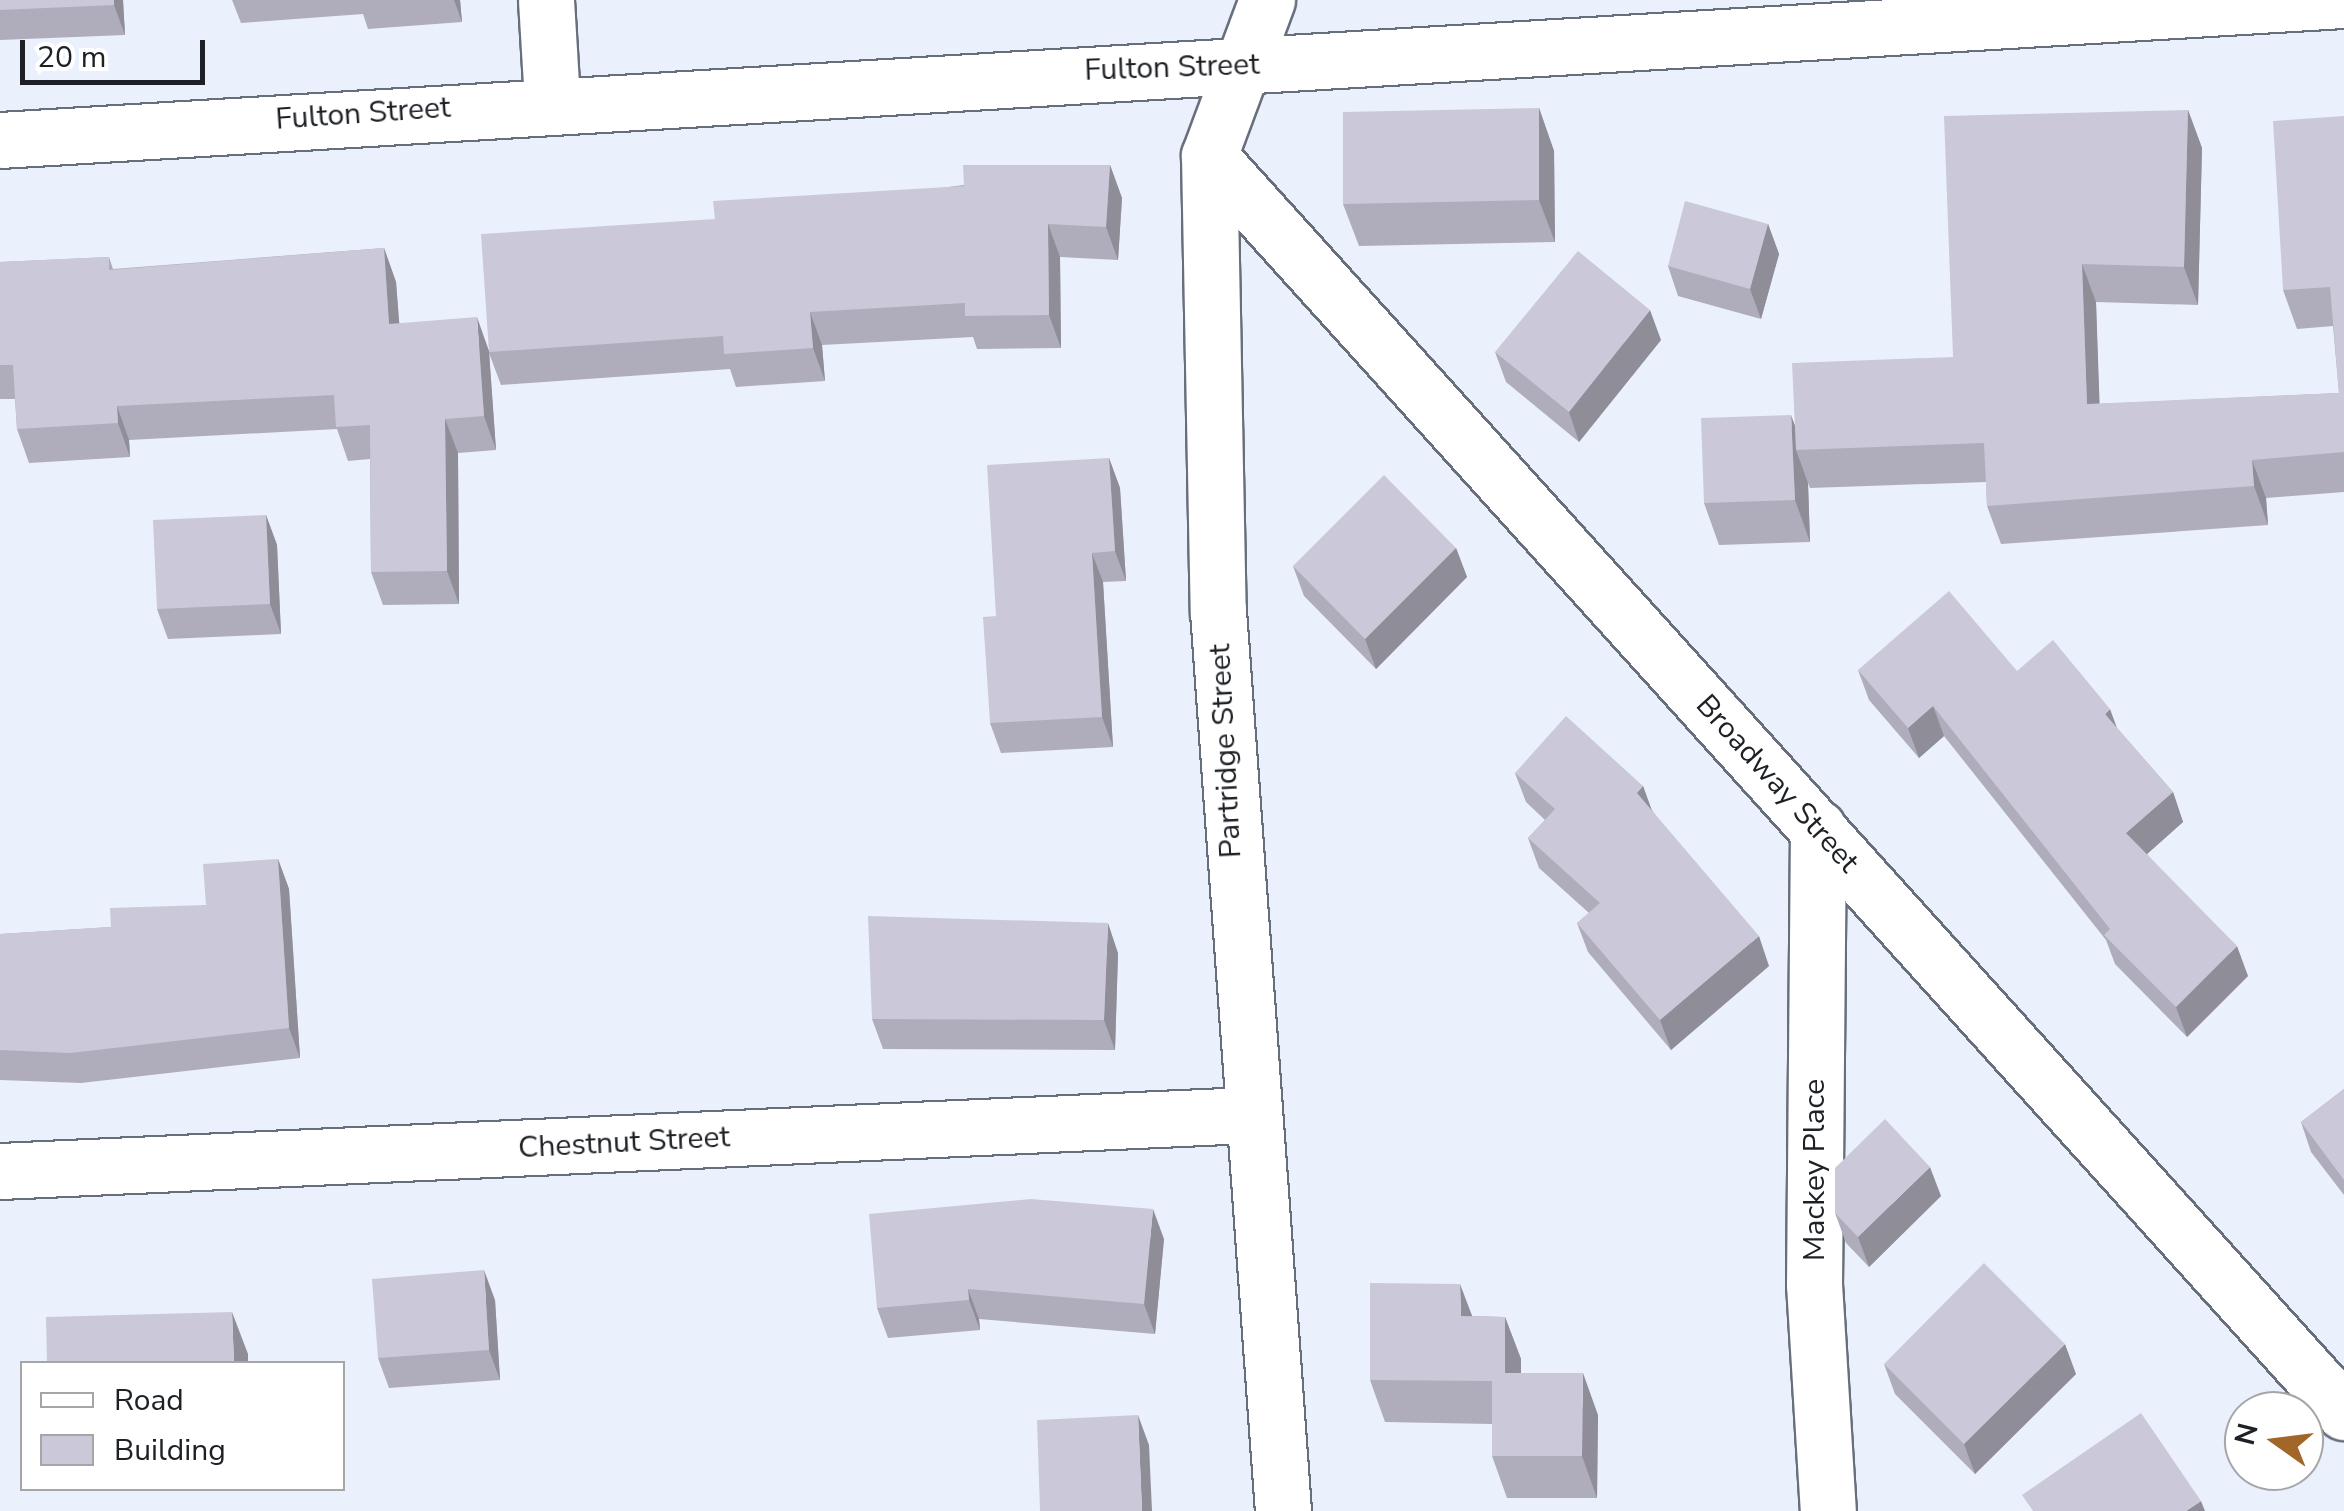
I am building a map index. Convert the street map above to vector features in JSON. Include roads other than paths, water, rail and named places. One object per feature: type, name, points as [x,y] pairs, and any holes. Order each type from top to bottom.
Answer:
[{"type":"street","points":[[546,0],[552,101]]},
{"type":"street","name":"Partridge Street","points":[[1267,0],[1209,156],[1218,611],[1248,1114],[1283,1511]]},
{"type":"street","name":"Fulton Street","points":[[0,140],[552,101],[1240,66],[2343,0]]},
{"type":"street","name":"Broadway Street","points":[[1209,156],[2344,1412]]},
{"type":"street","name":"Mackey Place","points":[[1818,828],[1814,1284],[1828,1511]]},
{"type":"street","name":"Chestnut Street","points":[[0,1171],[1248,1114]]}]
